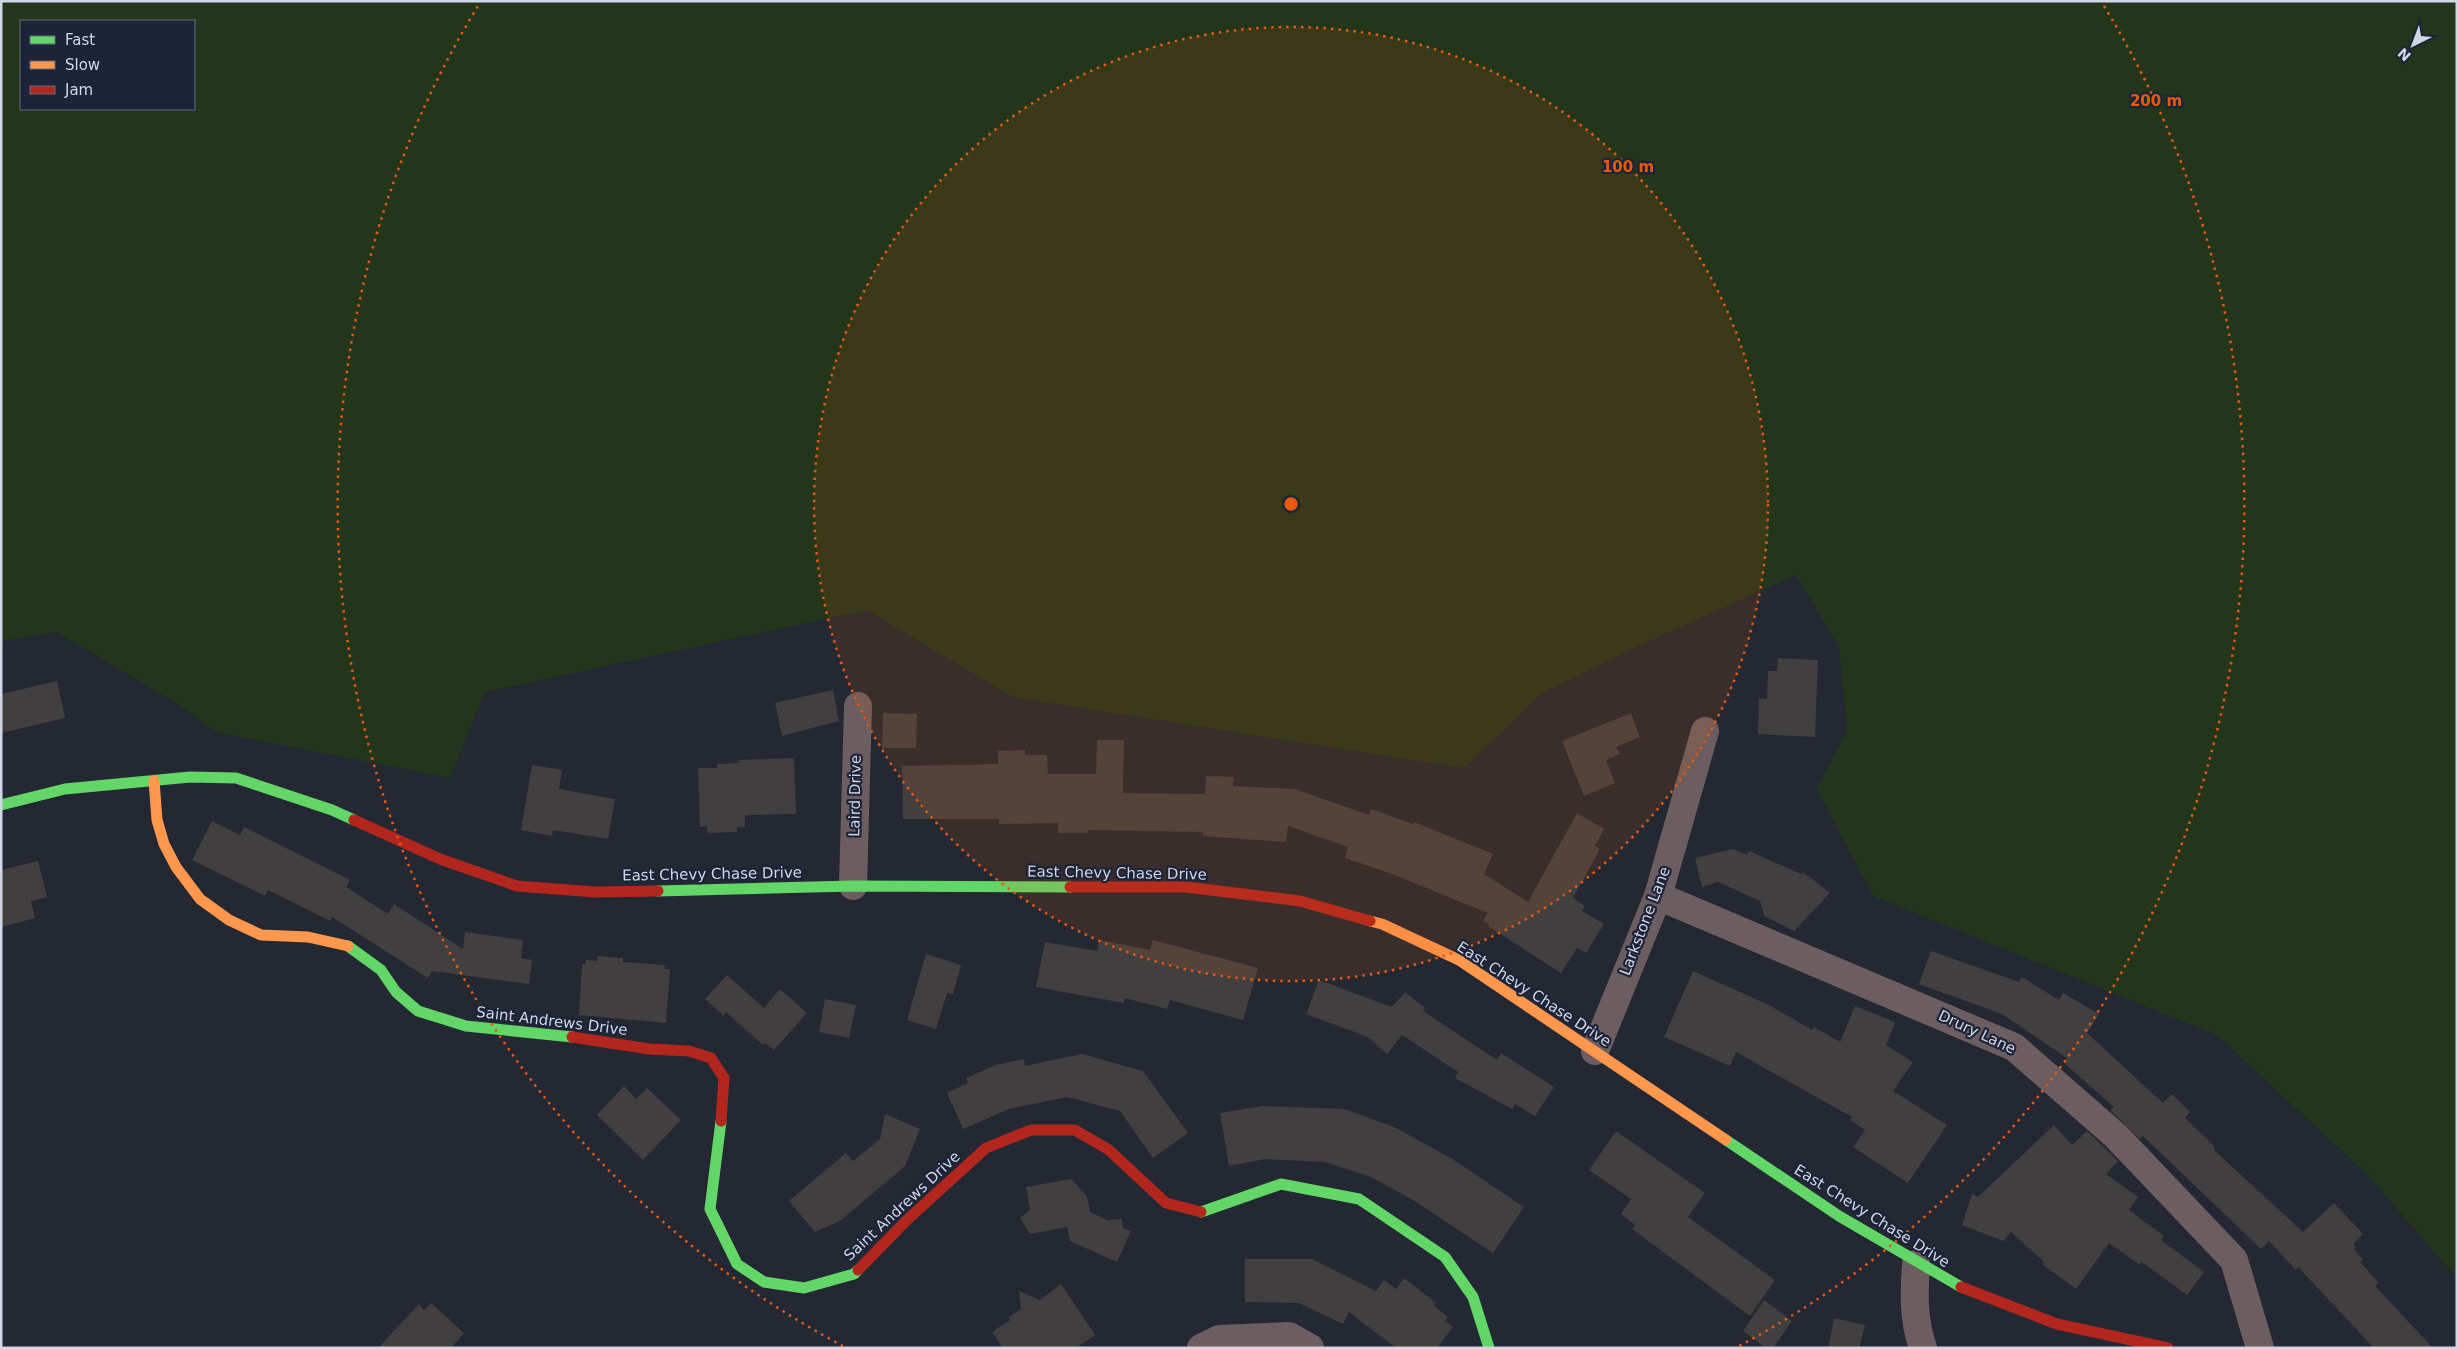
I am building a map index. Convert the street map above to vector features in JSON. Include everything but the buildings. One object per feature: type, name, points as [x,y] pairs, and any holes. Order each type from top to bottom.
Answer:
[{"type":"main road","name":"East Chevy Chase Drive","points":[[1,806],[65,789],[190,777],[236,778],[332,810],[440,859],[516,886],[595,892],[852,886],[1186,887],[1300,901],[1382,924],[1459,960],[1839,1216],[1916,1264],[1952,1283],[2001,1304],[2057,1324],[2168,1348]]},
{"type":"main road","name":"Saint Andrews Drive","points":[[154,781],[157,820],[164,844],[176,866],[200,899],[229,920],[261,935],[308,937],[352,946],[381,970],[396,992],[418,1010],[466,1026],[591,1039],[650,1049],[689,1051],[711,1058],[724,1078],[719,1150],[710,1208],[737,1264],[764,1282],[804,1288],[854,1274],[907,1220],[986,1148],[1031,1130],[1075,1130],[1109,1150],[1141,1182],[1166,1203],[1201,1212],[1281,1184],[1359,1199],[1445,1257],[1473,1297],[1488,1340],[1488,1348]]},
{"type":"street","name":"Laird Drive","points":[[852,886],[858,706]]},
{"type":"street","name":"Larkstone Lane","points":[[1594,1051],[1658,896],[1705,731]]},
{"type":"street","name":"Drury Lane","points":[[1658,896],[2014,1046],[2116,1136],[2234,1260],[2260,1348]]},
{"type":"street","points":[[1916,1264],[1914,1308],[1916,1330],[1923,1348]]},
{"type":"street","points":[[1201,1348],[1219,1339],[1289,1336],[1310,1348]]},
{"type":"green space","points":[[1,1],[2457,1],[2457,1278],[2366,1173],[2217,1035],[1873,896],[1817,789],[1847,730],[1839,647],[1796,575],[1631,649],[1542,693],[1464,768],[1013,697],[867,610],[485,692],[450,778],[217,732],[171,700],[57,632],[1,641]]},
{"type":"traffic: fast","points":[[1,805],[65,789],[190,777],[236,778],[332,810],[354,820]]},
{"type":"traffic: fast","points":[[658,891],[853,886],[1070,887]]},
{"type":"traffic: fast","points":[[348,946],[381,970],[396,992],[418,1011],[466,1026],[572,1037]]},
{"type":"traffic: fast","points":[[721,1121],[710,1209],[737,1264],[764,1282],[804,1288],[854,1274],[858,1270]]},
{"type":"traffic: fast","points":[[1726,1140],[1839,1216],[1961,1287]]},
{"type":"traffic: fast","points":[[1201,1212],[1281,1184],[1359,1199],[1445,1257],[1473,1297],[1489,1348]]},
{"type":"traffic: slow","points":[[154,781],[157,820],[164,844],[176,867],[200,899],[229,920],[261,935],[308,937],[348,946]]},
{"type":"traffic: slow","points":[[1370,921],[1382,924],[1459,960],[1726,1140]]},
{"type":"traffic: jam","points":[[354,820],[440,859],[517,886],[595,892],[658,891]]},
{"type":"traffic: jam","points":[[1070,887],[1186,887],[1300,901],[1370,921]]},
{"type":"traffic: jam","points":[[572,1037],[649,1049],[689,1051],[711,1058],[724,1078],[721,1121]]},
{"type":"traffic: jam","points":[[858,1270],[907,1220],[986,1148],[1031,1130],[1075,1130],[1109,1150],[1166,1203],[1201,1212]]},
{"type":"traffic: jam","points":[[1961,1287],[2057,1324],[2168,1348]]}]
